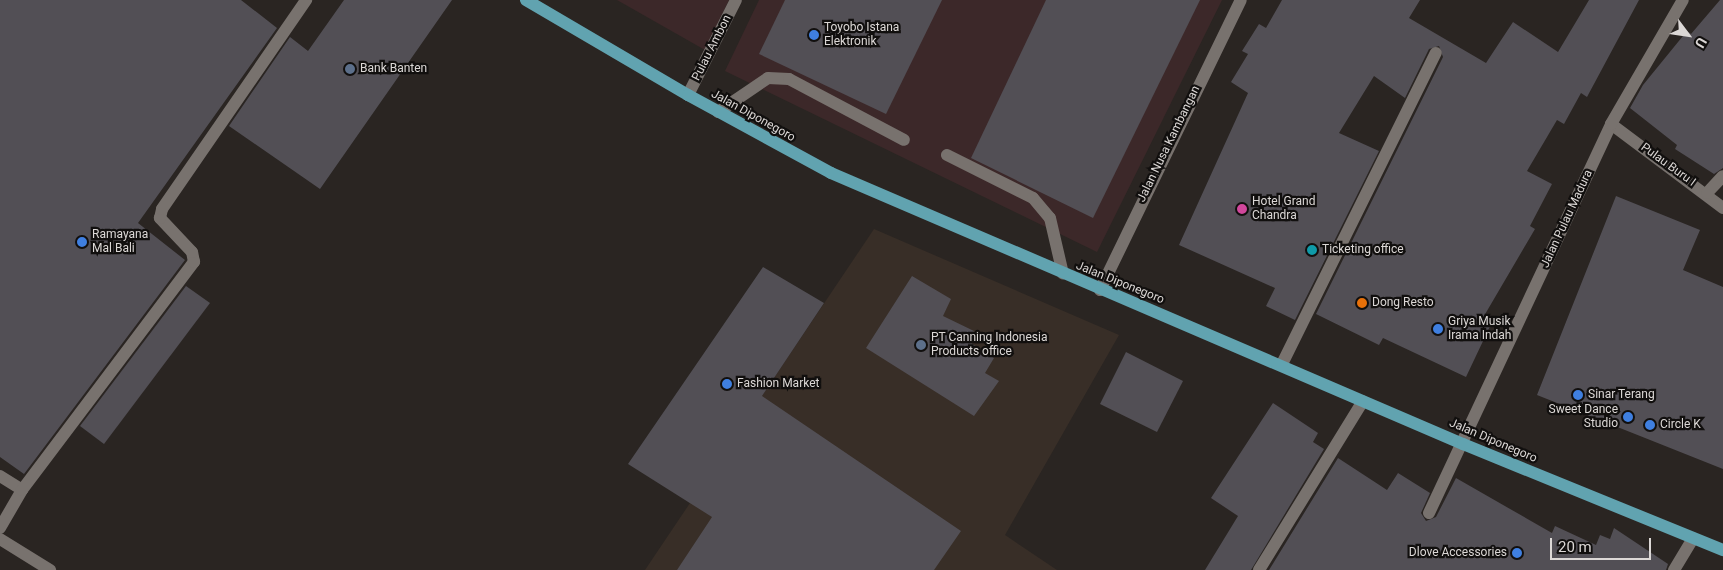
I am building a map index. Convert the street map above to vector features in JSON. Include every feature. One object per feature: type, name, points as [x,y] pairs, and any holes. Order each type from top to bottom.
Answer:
[{"type":"main road","name":"Jalan Diponegoro","points":[[526,0],[688,96],[830,174],[1100,290],[1282,364],[1463,444],[1723,550]]},
{"type":"street","points":[[0,528],[22,490],[194,262],[192,252],[160,218],[162,209],[306,0]]},
{"type":"street","name":"Pulau Ambon","points":[[688,96],[736,0]]},
{"type":"street","name":"Jalan Nusa Kambangan","points":[[1100,290],[1241,0]]},
{"type":"street","name":"Jalan Pulau Madura","points":[[1429,513],[1463,444],[1611,124],[1683,0]]},
{"type":"street","points":[[1282,364],[1436,52]]},
{"type":"street","points":[[718,112],[768,78],[789,79],[904,140]]},
{"type":"street","name":"Pulau Buru I","points":[[1611,124],[1707,193],[1723,208]]},
{"type":"street","points":[[947,155],[1034,198],[1050,218],[1063,274]]},
{"type":"street","points":[[1707,193],[1723,176]]},
{"type":"street","points":[[1258,570],[1363,401]]},
{"type":"street","points":[[0,476],[22,490]]},
{"type":"street","points":[[1674,570],[1693,538]]},
{"type":"street","points":[[0,539],[50,570]]},
{"type":"shaded area","points":[[617,0],[729,0],[705,50]]},
{"type":"shaded area","points":[[759,0],[1222,0],[1097,252],[725,71]]},
{"type":"shaded area","points":[[874,229],[1119,335],[1005,535],[1057,570],[645,570]]},
{"type":"building","name":"Ramayana Mal Bali","points":[[0,0],[241,0],[277,28],[138,223],[185,260],[24,474],[0,457]]},
{"type":"building","name":"Bank Banten","points":[[344,0],[452,0],[320,189],[229,126],[290,37],[308,51]]},
{"type":"building","points":[[785,0],[942,0],[886,114],[759,54]]},
{"type":"building","points":[[1046,0],[1200,0],[1093,218],[971,158]]},
{"type":"building","points":[[1282,0],[1420,0],[1409,18],[1486,63],[1513,22],[1558,52],[1589,0],[1639,0],[1587,97],[1581,93],[1564,124],[1557,120],[1527,171],[1552,184],[1530,226],[1535,229],[1484,316],[1493,320],[1466,377],[1383,338],[1379,345],[1316,314],[1443,57],[1439,46],[1429,49],[1405,98],[1374,76],[1339,133],[1379,151],[1295,320],[1266,306],[1275,288],[1179,245],[1248,93],[1231,82],[1248,54],[1242,51],[1259,24],[1266,28]]},
{"type":"building","points":[[1720,0],[1723,0],[1723,168],[1714,174],[1675,149],[1677,145],[1630,108],[1643,85],[1687,31],[1691,34]]},
{"type":"building","points":[[1616,196],[1700,230],[1683,270],[1723,287],[1723,469],[1537,395]]},
{"type":"building","points":[[763,267],[824,303],[762,396],[961,531],[934,570],[677,570],[712,517],[628,464]]},
{"type":"building","name":"PT Canning Indonesia Products office","points":[[912,276],[951,299],[943,316],[974,331],[968,341],[994,358],[985,373],[999,381],[974,416],[866,348]]},
{"type":"building","points":[[186,286],[210,303],[104,444],[80,426]]},
{"type":"building","points":[[1126,352],[1183,381],[1157,432],[1100,404]]},
{"type":"building","points":[[1273,403],[1318,433],[1313,442],[1324,449],[1251,570],[1205,570],[1238,516],[1211,498]]},
{"type":"building","points":[[1338,458],[1387,490],[1398,473],[1430,493],[1421,513],[1426,521],[1436,517],[1456,478],[1552,533],[1555,526],[1596,545],[1600,535],[1610,539],[1614,528],[1668,564],[1666,570],[1269,570]]},
{"type":"place","name":"Toyobo Istana Elektronik","points":[[814,35]]},
{"type":"place","name":"Bank Banten","points":[[350,69]]},
{"type":"place","name":"Hotel Grand Chandra","points":[[1242,209]]},
{"type":"place","name":"Ramayana Mal Bali","points":[[82,242]]},
{"type":"place","name":"Ticketing office","points":[[1312,250]]},
{"type":"place","name":"Dong Resto","points":[[1362,303]]},
{"type":"place","name":"Griya Musik Irama Indah","points":[[1438,329]]},
{"type":"place","name":"PT Canning Indonesia Products office","points":[[921,345]]},
{"type":"place","name":"Fashion Market","points":[[727,384]]},
{"type":"place","name":"Sinar Terang","points":[[1578,395]]},
{"type":"place","name":"Sweet Dance Studio","points":[[1628,417]]},
{"type":"place","name":"Circle K","points":[[1650,425]]},
{"type":"place","name":"Dlove Accessories","points":[[1517,553]]}]
